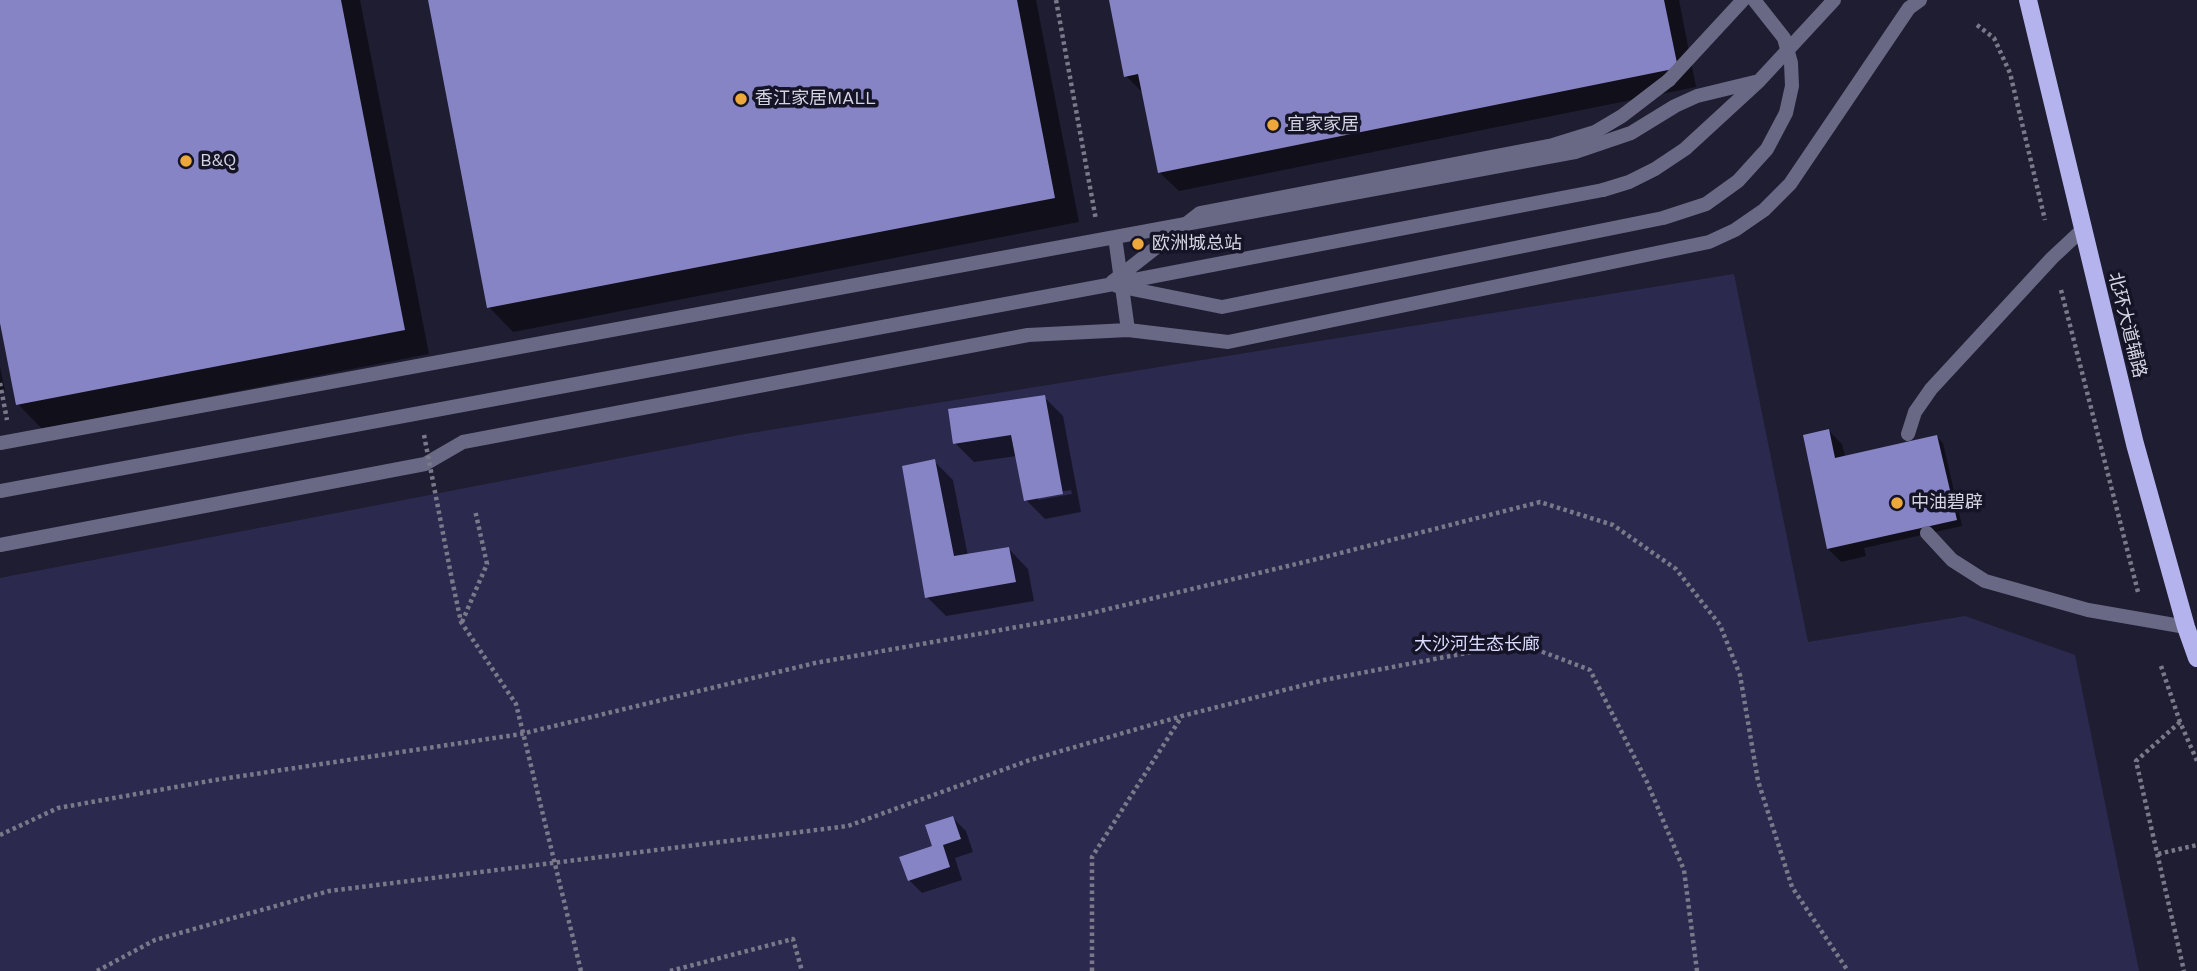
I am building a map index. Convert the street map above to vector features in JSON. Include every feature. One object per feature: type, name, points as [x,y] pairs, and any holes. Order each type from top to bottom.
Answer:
[{"type":"main road","name":"北环大道辅路","points":[[2028,0],[2135,444],[2197,658]]},
{"type":"lane","points":[[1108,285],[1200,213],[1553,145],[1595,132],[1622,116],[1669,80],[1743,0]]},
{"type":"lane","points":[[1108,285],[1222,307],[1664,218],[1706,204],[1738,181],[1767,149],[1786,113],[1792,86],[1791,63],[1784,38],[1754,0]]},
{"type":"lane","points":[[0,491],[1603,190],[1629,182],[1655,169],[1685,149],[1759,81],[1834,0]]},
{"type":"lane","points":[[0,545],[425,464],[463,442],[1028,335],[1128,330],[1227,342],[1709,242],[1735,230],[1764,210],[1790,184],[1909,8],[1920,0]]},
{"type":"lane","points":[[0,443],[1575,152],[1631,133],[1697,96],[1759,81]]},
{"type":"lane","points":[[1908,434],[1915,412],[1931,389],[2052,258],[2082,230]]},
{"type":"lane","points":[[1115,237],[1128,330]]},
{"type":"lane","points":[[1927,533],[1952,560],[1985,581],[2088,610],[2186,627]]},
{"type":"path","points":[[1056,0],[1100,239]]},
{"type":"path","points":[[1977,25],[1994,38],[2010,73],[2045,220]]},
{"type":"path","points":[[2061,290],[2138,592]]},
{"type":"path","points":[[420,413],[461,622],[516,704],[521,734],[580,971]]},
{"type":"path","points":[[0,835],[58,808],[215,780],[521,734],[815,663],[1079,616],[1540,502],[1613,525],[1676,569],[1720,625],[1740,675],[1758,781],[1792,887],[1848,971]]},
{"type":"path","points":[[461,622],[488,564],[475,510]]},
{"type":"path","points":[[97,971],[155,940],[329,891],[848,826],[1030,760],[1182,716],[1324,680],[1519,643],[1590,670],[1647,782],[1684,870],[1697,971]]},
{"type":"path","points":[[2161,666],[2197,761]]},
{"type":"path","points":[[1092,971],[1092,858],[1182,716]]},
{"type":"path","points":[[2180,722],[2136,761],[2183,971]]},
{"type":"path","points":[[2158,854],[2197,845]]},
{"type":"path","points":[[670,971],[793,939],[802,971]]},
{"type":"green space","name":"大沙河生态长廊","points":[[1734,274],[1808,642],[1965,616],[2075,655],[2139,971],[0,971],[0,578],[745,434]]},
{"type":"building","name":"B&Q","points":[[0,0],[341,0],[405,330],[16,405],[0,323]]},
{"type":"building","name":"香江家居MALL","points":[[428,0],[1017,0],[1055,198],[487,308]]},
{"type":"building","name":"宜家家居","points":[[1109,0],[1664,0],[1678,68],[1158,173],[1138,74],[1124,77]]},
{"type":"building","points":[[1045,395],[1063,494],[1024,501],[1011,435],[953,444],[948,409]]},
{"type":"building","points":[[1829,429],[1835,458],[1937,435],[1957,520],[1827,549],[1803,435]]},
{"type":"building","points":[[935,459],[954,556],[1009,547],[1016,582],[925,598],[902,466]]},
{"type":"building","points":[[953,816],[961,839],[943,845],[950,867],[908,881],[899,857],[932,846],[925,825]]},
{"type":"place","name":"香江家居MALL","points":[[741,99]]},
{"type":"place","name":"宜家家居","points":[[1273,125]]},
{"type":"place","name":"B&Q","points":[[186,161]]},
{"type":"place","name":"欧洲城总站","points":[[1138,244]]},
{"type":"place","name":"中油碧辟","points":[[1897,503]]}]
